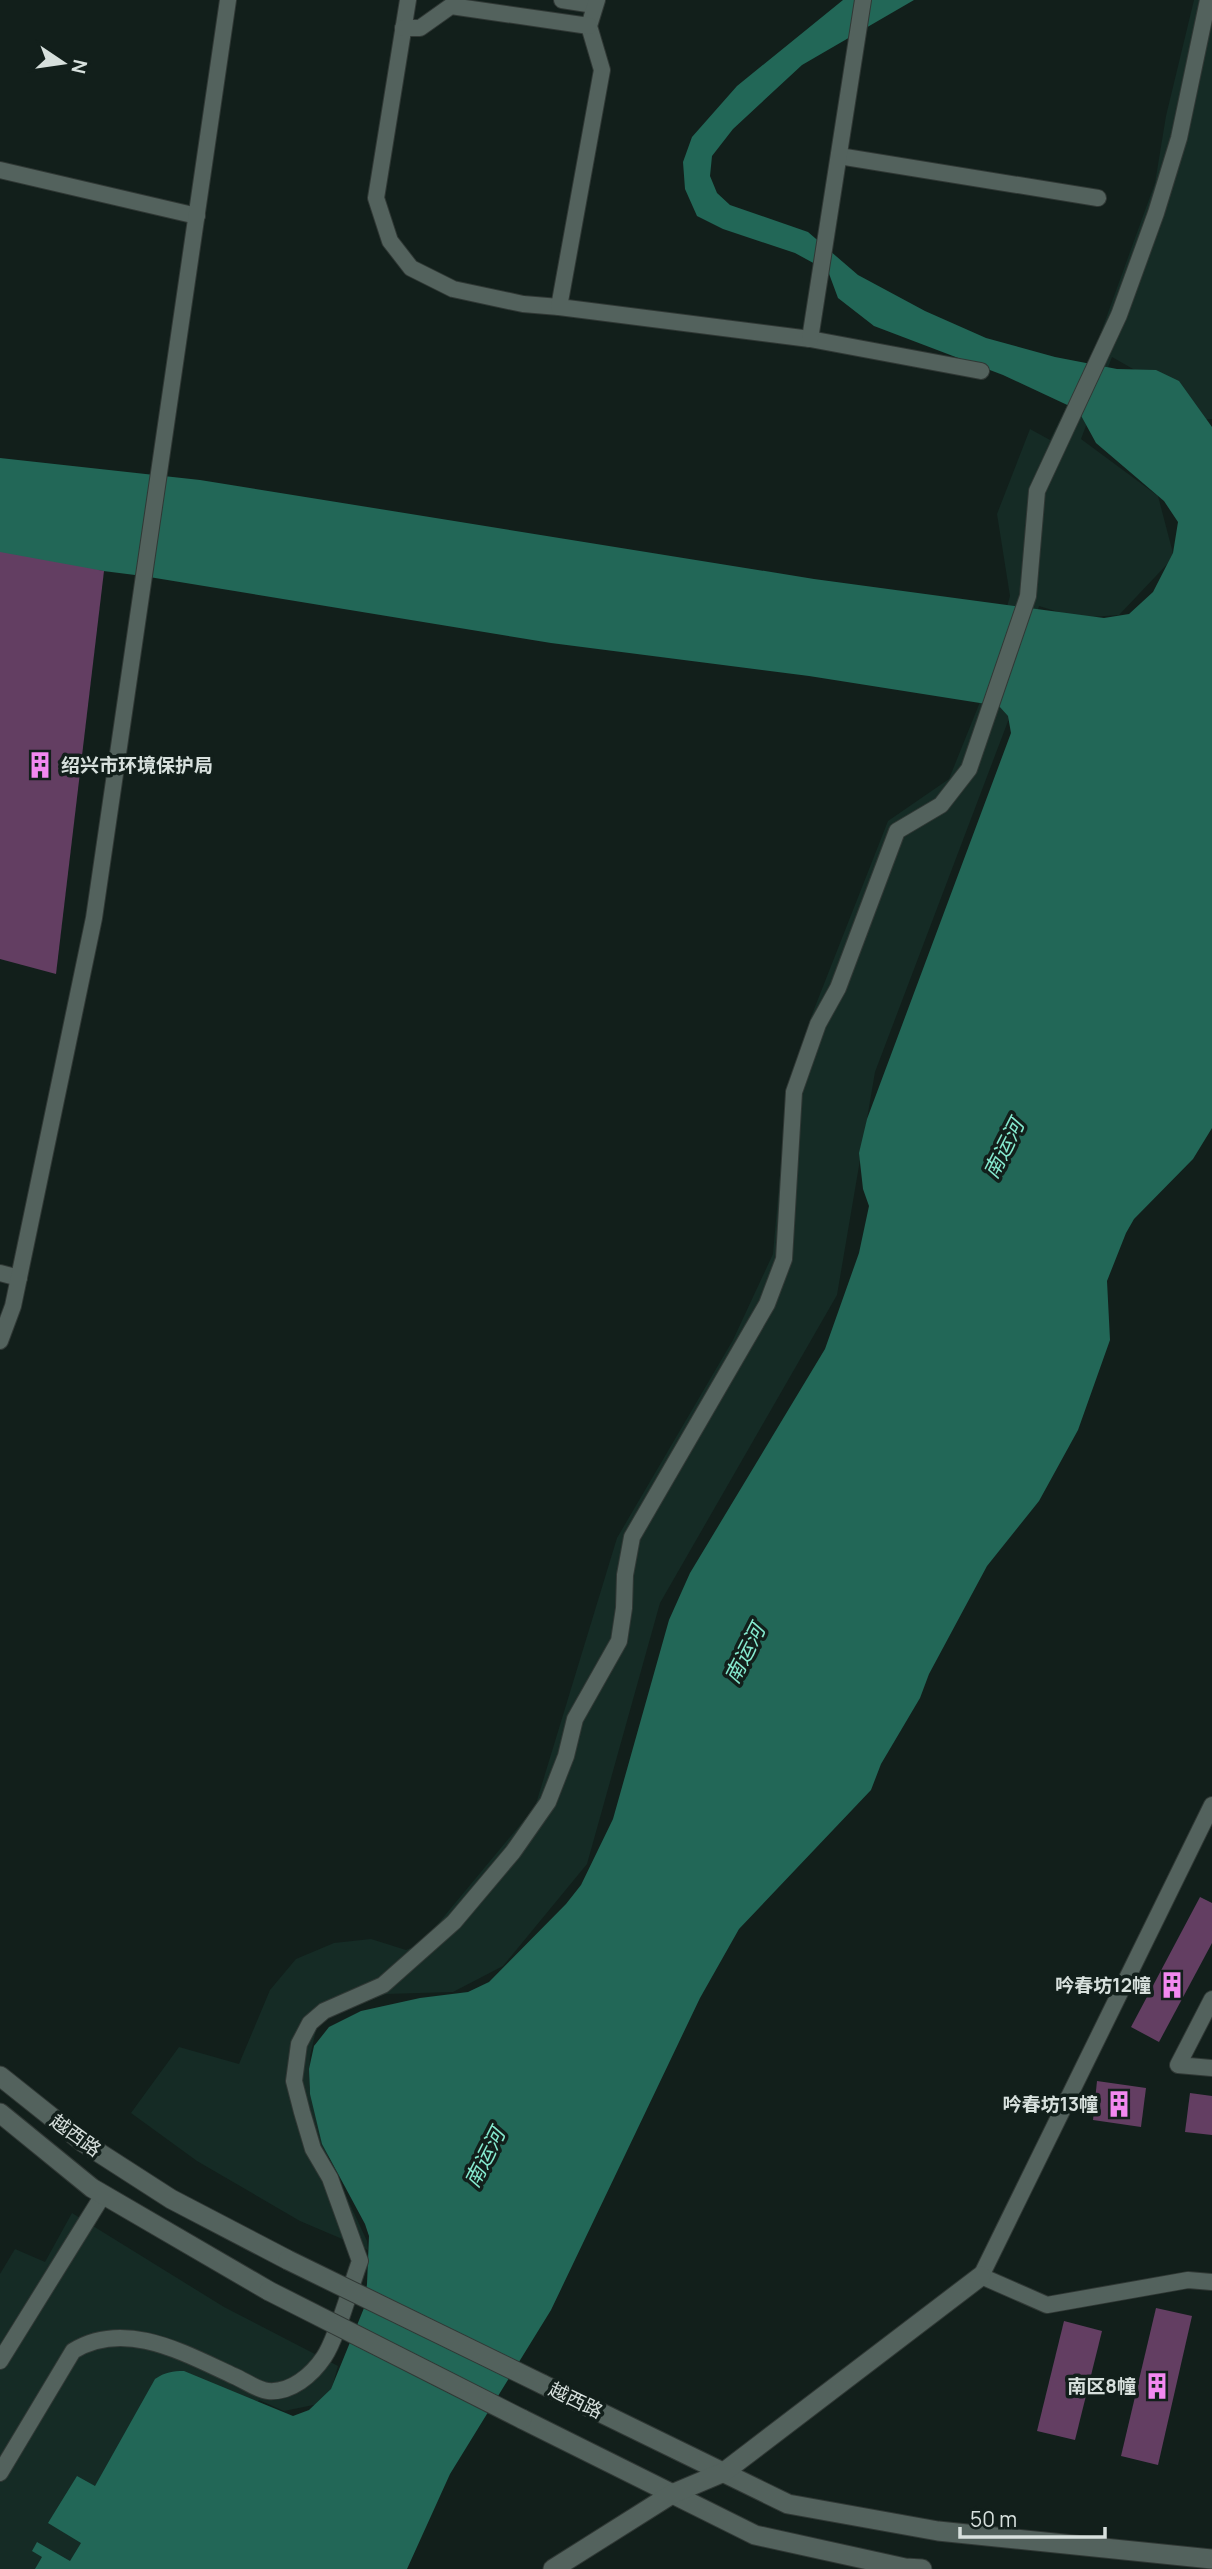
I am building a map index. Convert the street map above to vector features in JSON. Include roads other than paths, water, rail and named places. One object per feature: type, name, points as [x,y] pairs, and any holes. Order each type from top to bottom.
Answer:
[{"type":"main road","name":"越西路","points":[[0,2076],[84,2143],[171,2199],[288,2260],[788,2504],[924,2529],[1212,2559]]},
{"type":"main road","name":"越西路","points":[[0,2113],[103,2194],[269,2291],[672,2494],[755,2535],[922,2569]]},
{"type":"main road","points":[[553,2569],[672,2494],[724,2472],[981,2276]]},
{"type":"street","points":[[0,1340],[19,1278],[94,918],[228,0]]},
{"type":"street","points":[[408,0],[376,198],[390,241],[411,268],[453,289],[523,304],[810,339],[981,371]]},
{"type":"street","points":[[559,307],[602,69],[589,26],[595,2],[562,0]]},
{"type":"street","points":[[810,339],[863,0]]},
{"type":"street","points":[[0,2473],[73,2351],[88,2342],[110,2336],[148,2341],[185,2353],[267,2391],[295,2387],[325,2356],[360,2262],[330,2178],[313,2149],[302,2112],[294,2081],[299,2044],[310,2023],[324,2011],[383,1985],[446,1929],[513,1852],[548,1802],[566,1756],[575,1719],[619,1641],[625,1575],[632,1537],[767,1304],[784,1259],[794,1092],[818,1024],[838,988],[897,831],[941,805],[969,769],[1028,596],[1037,491],[1123,302],[1180,138],[1208,0]]},
{"type":"street","points":[[403,28],[420,28],[451,3],[589,26]]},
{"type":"street","points":[[839,156],[1098,198]]},
{"type":"street","points":[[0,170],[197,216]]},
{"type":"street","points":[[0,1273],[19,1278]]},
{"type":"street","points":[[1212,1805],[981,2276],[1047,2305],[1188,2280],[1212,2282]]},
{"type":"street","points":[[1212,1999],[1178,2065],[1212,2068]]},
{"type":"street","points":[[0,2361],[103,2194]]},
{"type":"water","name":"南运河","points":[[843,0],[914,0],[802,65],[733,129],[712,156],[710,176],[717,193],[730,205],[808,232],[858,275],[925,311],[986,338],[1055,357],[1117,369],[1156,370],[1179,381],[1212,427],[1212,1128],[1193,1159],[1134,1219],[1126,1233],[1107,1281],[1110,1340],[1078,1430],[1039,1501],[987,1566],[929,1674],[920,1698],[881,1764],[871,1790],[739,1929],[700,1998],[551,2310],[450,2474],[407,2569],[35,2569],[42,2557],[32,2551],[37,2542],[70,2561],[81,2543],[48,2523],[77,2476],[95,2486],[155,2379],[169,2372],[184,2371],[293,2416],[309,2410],[331,2389],[364,2308],[369,2236],[322,2144],[310,2094],[309,2069],[314,2046],[329,2027],[361,2011],[420,1998],[468,1992],[489,1982],[566,1904],[581,1885],[613,1819],[669,1620],[690,1573],[825,1349],[859,1253],[869,1206],[863,1189],[859,1153],[867,1119],[1011,733],[1008,716],[999,706],[809,676],[551,643],[143,576],[0,558],[0,458],[200,480],[814,579],[1104,618],[1129,614],[1153,592],[1173,553],[1178,522],[1164,501],[1096,443],[1078,410],[1003,375],[874,326],[838,298],[828,271],[795,253],[723,229],[697,216],[685,189],[683,162],[692,137],[737,86]]},
{"type":"place","name":"绍兴市环境保护局","points":[[40,765]]},
{"type":"place","name":"吟春坊12幢","points":[[1172,1985]]},
{"type":"place","name":"吟春坊13幢","points":[[1119,2104]]},
{"type":"place","name":"南区8幢","points":[[1157,2386]]}]
